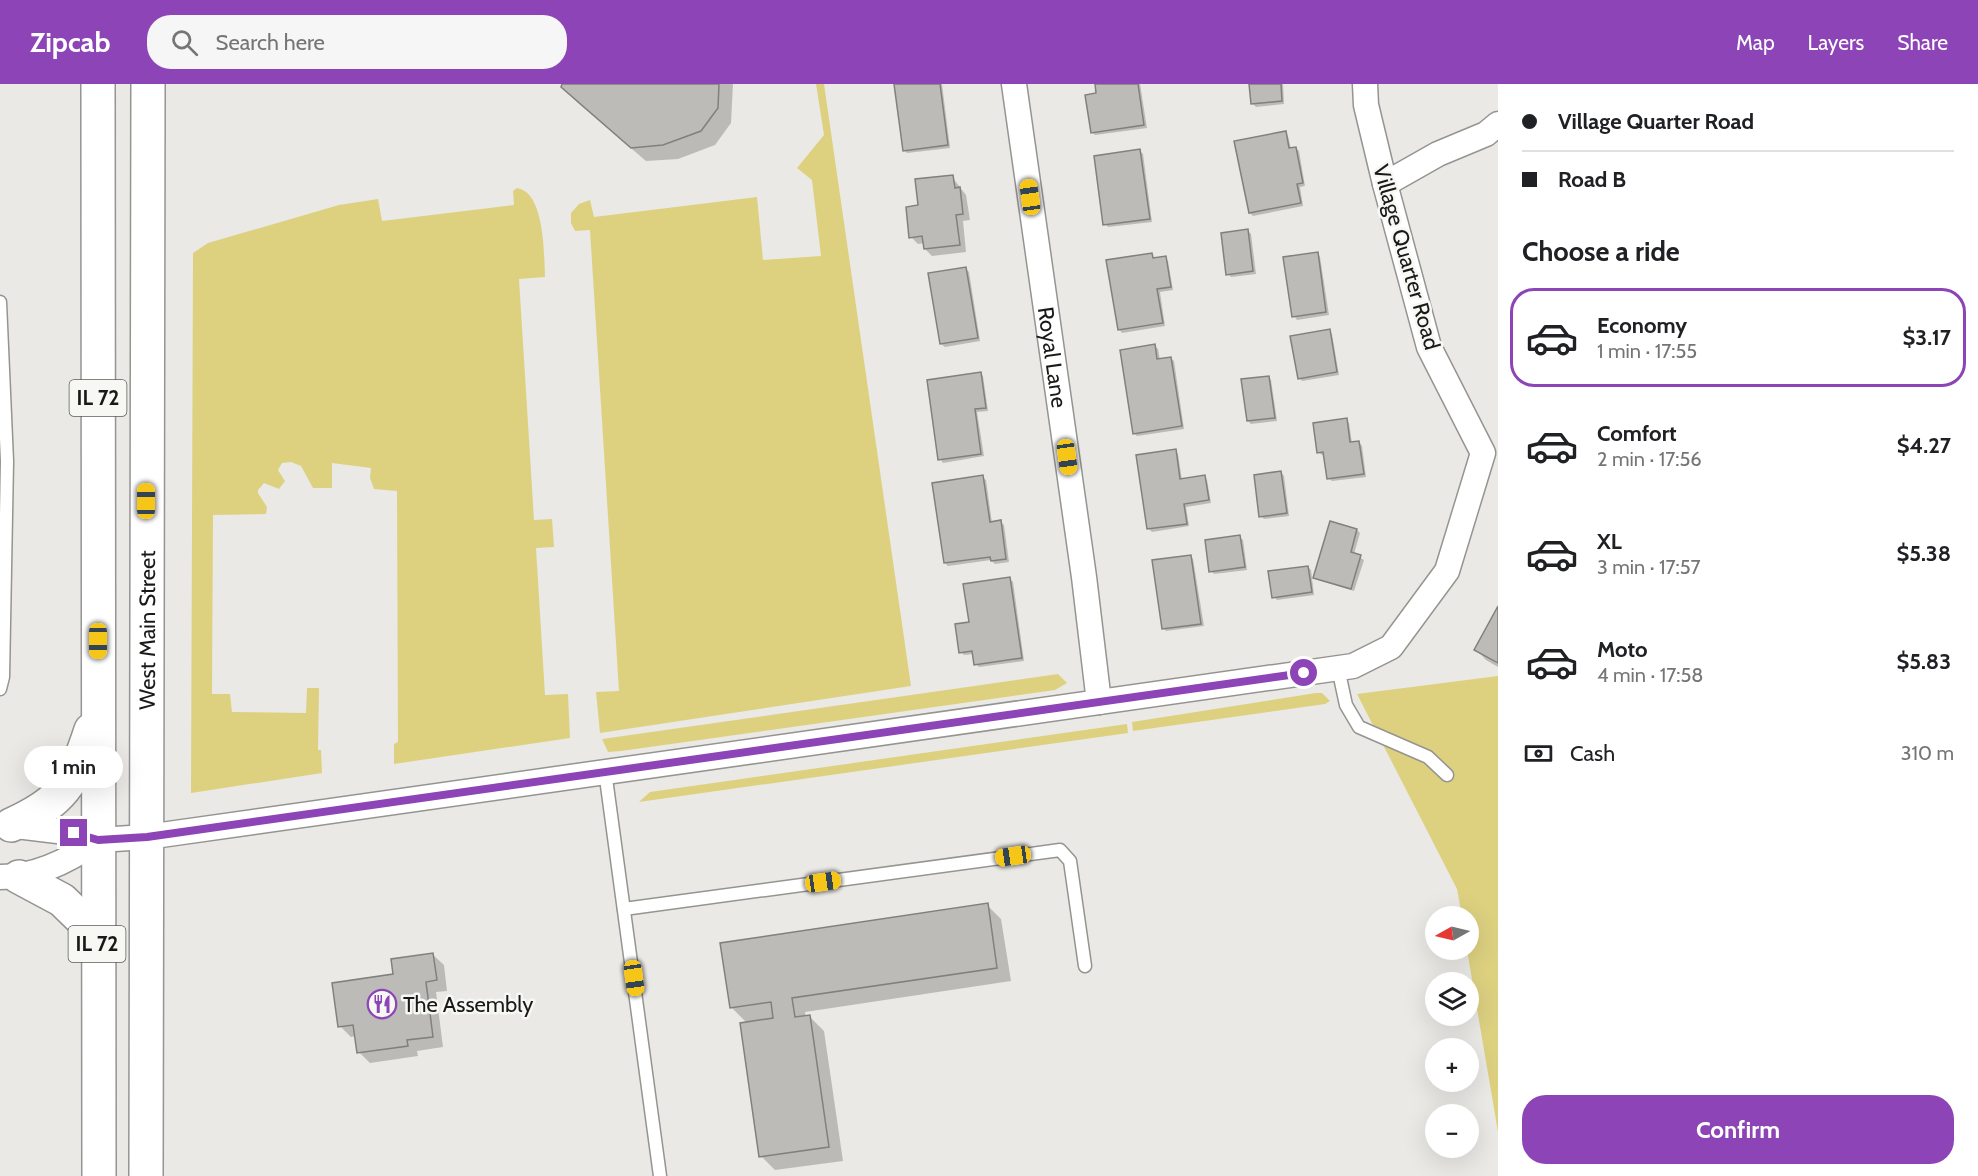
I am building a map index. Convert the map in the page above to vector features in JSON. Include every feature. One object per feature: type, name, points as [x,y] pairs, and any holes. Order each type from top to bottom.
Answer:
[{"type":"main road","name":"IL 72","points":[[98,84],[99,1176]]},
{"type":"main road","name":"West Main Street","points":[[146,1176],[148,84]]},
{"type":"main road","points":[[6,825],[35,814],[53,802],[70,782],[84,751],[97,711]]},
{"type":"main road","points":[[10,878],[62,900],[97,934]]},
{"type":"street","name":"Royal Lane","points":[[1014,84],[1084,577],[1099,702]]},
{"type":"street","name":"Village Quarter Road","points":[[98,840],[147,837],[1353,666],[1391,647],[1447,571],[1491,453],[1429,347],[1385,184],[1366,105],[1365,84]]},
{"type":"street","points":[[1385,184],[1438,154],[1486,134],[1498,124]]},
{"type":"street","points":[[6,825],[74,833],[98,840]]},
{"type":"street","points":[[10,878],[64,861],[98,840]]},
{"type":"lane","points":[[0,302],[7,461],[3,676],[0,689]]},
{"type":"lane","points":[[1338,668],[1346,705],[1359,727],[1428,757],[1447,775]]},
{"type":"lane","points":[[605,771],[660,1176]]},
{"type":"lane","points":[[624,909],[1060,850],[1070,861],[1085,966]]},
{"type":"shaded area","points":[[816,84],[824,84],[911,686],[600,733],[596,692],[619,691],[590,230],[575,231],[571,223],[571,213],[579,204],[590,200],[594,217],[757,197],[763,260],[821,256],[812,180],[797,168],[824,135]]},
{"type":"shaded area","points":[[517,188],[526,192],[533,200],[538,212],[543,240],[545,277],[519,279],[534,520],[552,519],[554,547],[536,548],[545,695],[568,694],[570,738],[394,764],[394,744],[398,742],[397,491],[374,489],[370,478],[371,468],[332,463],[332,488],[313,488],[301,466],[291,462],[282,463],[278,470],[285,481],[279,489],[264,483],[258,490],[267,507],[266,514],[213,515],[212,694],[230,694],[232,712],[306,713],[307,688],[319,688],[318,750],[321,750],[322,773],[191,793],[193,253],[208,243],[339,205],[378,199],[382,221],[514,205],[513,191]]},
{"type":"shaded area","points":[[1058,674],[1067,683],[1055,690],[621,751],[608,752],[602,739]]},
{"type":"shaded area","points":[[1498,676],[1498,1132],[1479,1020],[1479,972],[1471,972],[1469,960],[1479,960],[1479,906],[1460,906],[1457,889],[1357,694]]},
{"type":"shaded area","points":[[1322,693],[1330,701],[1325,704],[1133,731],[1132,722]]},
{"type":"shaded area","points":[[1127,724],[1128,733],[639,802],[650,792]]},
{"type":"building","points":[[562,84],[719,84],[718,108],[701,131],[663,145],[631,148],[561,87]]},
{"type":"building","points":[[894,84],[940,84],[948,145],[903,151]]},
{"type":"building","points":[[1095,84],[1138,84],[1144,125],[1091,133],[1085,95],[1096,93]]},
{"type":"building","points":[[1249,84],[1281,84],[1282,101],[1251,104]]},
{"type":"building","points":[[1286,131],[1289,148],[1296,147],[1303,183],[1297,184],[1301,203],[1249,213],[1234,141]]},
{"type":"building","points":[[1140,149],[1150,219],[1103,225],[1094,156]]},
{"type":"building","points":[[953,175],[955,188],[960,187],[963,214],[956,215],[960,245],[924,249],[922,236],[909,238],[906,207],[918,205],[915,179]]},
{"type":"building","points":[[1248,229],[1253,271],[1226,275],[1221,233]]},
{"type":"building","points":[[1318,252],[1326,312],[1292,317],[1283,257]]},
{"type":"building","points":[[1152,253],[1153,258],[1166,256],[1171,287],[1157,289],[1163,323],[1118,330],[1106,260]]},
{"type":"building","points":[[966,267],[978,338],[940,344],[928,273]]},
{"type":"building","points":[[1330,329],[1337,372],[1298,379],[1290,336]]},
{"type":"building","points":[[1155,344],[1157,359],[1171,357],[1182,426],[1133,434],[1120,350]]},
{"type":"building","points":[[981,372],[986,408],[975,409],[981,454],[938,460],[927,380]]},
{"type":"building","points":[[1269,376],[1275,418],[1247,421],[1241,379]]},
{"type":"building","points":[[1347,418],[1350,442],[1359,441],[1364,474],[1327,479],[1323,452],[1317,453],[1313,423]]},
{"type":"building","points":[[1176,449],[1180,479],[1205,475],[1209,500],[1184,504],[1187,524],[1147,529],[1136,455]]},
{"type":"building","points":[[1281,471],[1287,513],[1259,517],[1254,475]]},
{"type":"building","points":[[983,475],[990,522],[1001,520],[1006,559],[991,561],[990,557],[944,563],[932,483]]},
{"type":"building","points":[[1330,521],[1357,529],[1351,552],[1361,555],[1351,589],[1313,578]]},
{"type":"building","points":[[1240,535],[1245,567],[1209,572],[1205,540]]},
{"type":"building","points":[[1191,555],[1201,624],[1162,629],[1152,560]]},
{"type":"building","points":[[1308,566],[1312,592],[1272,598],[1268,571]]},
{"type":"building","points":[[1010,577],[1022,658],[974,665],[972,651],[959,653],[955,624],[969,622],[963,584]]},
{"type":"building","points":[[1498,606],[1498,663],[1474,650]]},
{"type":"building","points":[[988,903],[997,968],[792,998],[795,1017],[810,1015],[829,1147],[759,1157],[740,1023],[773,1018],[771,1002],[730,1008],[720,943]]},
{"type":"building","name":"The Assembly","points":[[433,953],[437,980],[426,982],[433,1037],[407,1040],[408,1046],[357,1053],[353,1025],[338,1027],[332,983],[393,974],[391,959]]},
{"type":"place","name":"The Assembly","points":[[382,1004]]},
{"type":"route","points":[[74,833],[98,840],[147,837],[1304,673]]}]
